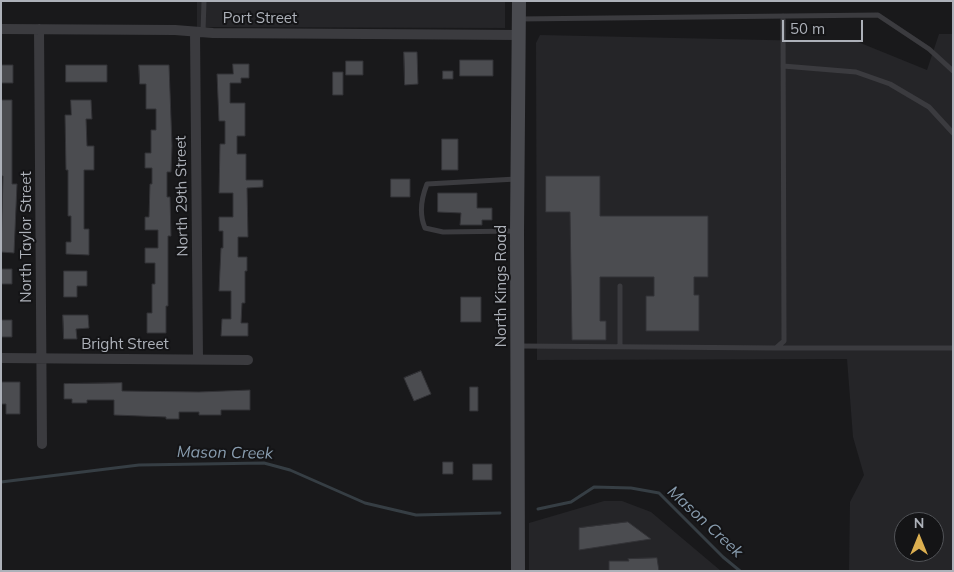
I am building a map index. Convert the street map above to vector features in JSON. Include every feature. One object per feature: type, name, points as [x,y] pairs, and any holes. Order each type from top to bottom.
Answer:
[{"type":"main road","name":"North Kings Road","points":[[518,571],[517,232],[519,179],[519,1]]},
{"type":"street","name":"Port Street","points":[[1,29],[519,35]]},
{"type":"street","name":"North Taylor Street","points":[[40,29],[42,444]]},
{"type":"street","name":"North 29th Street","points":[[198,359],[200,32]]},
{"type":"street","name":"Bright Street","points":[[1,358],[248,360]]},
{"type":"lane","points":[[200,32],[204,1]]},
{"type":"lane","points":[[519,19],[878,15],[929,49],[953,71]]},
{"type":"lane","points":[[776,348],[784,341],[783,16]]},
{"type":"lane","points":[[783,66],[856,72],[890,84],[929,107],[953,133]]},
{"type":"lane","points":[[517,232],[443,232],[426,228],[421,218],[423,194],[427,184],[519,179]]},
{"type":"lane","points":[[620,286],[620,347]]},
{"type":"lane","points":[[518,346],[953,348]]},
{"type":"shaded area","points":[[197,1],[505,1],[505,28],[197,27]]},
{"type":"shaded area","points":[[939,34],[953,34],[953,571],[849,571],[850,502],[864,475],[853,437],[847,359],[537,360],[536,43],[540,35],[858,42],[927,70]]},
{"type":"shaded area","points":[[604,501],[622,501],[651,512],[721,571],[529,571],[529,523]]},
{"type":"building","points":[[404,52],[417,52],[418,84],[405,85]]},
{"type":"building","points":[[460,60],[493,60],[493,76],[460,76]]},
{"type":"building","points":[[346,61],[363,61],[363,75],[346,75]]},
{"type":"building","points":[[233,64],[249,64],[249,78],[241,78],[241,83],[230,83],[230,103],[245,103],[245,136],[237,136],[237,154],[246,154],[246,180],[263,180],[263,187],[247,188],[248,237],[238,237],[238,257],[247,257],[245,303],[242,303],[241,323],[248,323],[248,336],[221,336],[222,319],[231,319],[231,291],[219,291],[223,231],[219,231],[219,217],[233,217],[233,193],[219,193],[220,144],[225,144],[225,121],[219,121],[217,74],[233,74]]},
{"type":"building","points":[[1,65],[13,65],[13,83],[1,83]]},
{"type":"building","points":[[66,65],[107,65],[107,82],[66,82]]},
{"type":"building","points":[[139,65],[169,65],[172,146],[171,172],[167,172],[167,197],[170,197],[171,236],[168,236],[166,333],[147,333],[147,313],[152,313],[152,284],[155,284],[155,263],[145,263],[145,248],[158,248],[158,230],[145,230],[145,217],[149,217],[152,168],[145,168],[145,153],[151,153],[151,130],[156,130],[156,109],[146,109],[146,84],[140,84]]},
{"type":"building","points":[[443,71],[453,71],[453,79],[443,79]]},
{"type":"building","points":[[333,72],[343,72],[343,95],[333,95]]},
{"type":"building","points":[[1,100],[12,100],[12,184],[17,184],[14,253],[1,252],[3,176],[1,176]]},
{"type":"building","points":[[71,100],[91,100],[92,119],[86,119],[87,146],[94,146],[94,170],[84,170],[84,229],[89,229],[89,255],[66,254],[66,242],[71,242],[71,216],[68,216],[65,115],[71,115]]},
{"type":"building","points":[[442,139],[458,139],[458,170],[442,170]]},
{"type":"building","points":[[546,176],[600,176],[600,216],[708,216],[708,277],[694,277],[694,295],[699,295],[699,331],[646,331],[646,296],[654,296],[654,277],[600,277],[600,321],[606,321],[606,340],[572,340],[570,212],[546,212]]},
{"type":"building","points":[[391,179],[410,179],[410,197],[391,197]]},
{"type":"building","points":[[438,193],[477,193],[477,208],[492,208],[492,220],[482,220],[482,225],[460,225],[461,213],[438,212]]},
{"type":"building","points":[[1,269],[12,269],[12,284],[1,284]]},
{"type":"building","points":[[64,271],[87,271],[87,286],[77,286],[77,297],[64,297]]},
{"type":"building","points":[[461,297],[481,297],[481,322],[461,322]]},
{"type":"building","points":[[63,315],[88,315],[89,328],[76,329],[77,339],[64,339]]},
{"type":"building","points":[[1,320],[12,320],[12,337],[1,337]]},
{"type":"building","points":[[421,371],[431,394],[414,401],[404,378]]},
{"type":"building","points":[[2,382],[20,382],[20,414],[6,414],[6,404],[2,404]]},
{"type":"building","points":[[122,383],[122,391],[199,392],[250,390],[250,410],[221,410],[221,415],[199,415],[199,412],[179,412],[179,419],[166,419],[166,417],[114,415],[114,400],[87,400],[87,403],[72,403],[72,399],[64,399],[64,384]]},
{"type":"building","points":[[470,387],[478,387],[478,411],[470,411]]},
{"type":"building","points":[[443,462],[453,462],[453,474],[443,474]]},
{"type":"building","points":[[473,464],[492,464],[492,480],[473,480]]},
{"type":"building","points":[[628,522],[651,539],[579,550],[579,528]]},
{"type":"building","points":[[657,558],[659,571],[609,571],[609,561]]},
{"type":"waterway","name":"Mason Creek","points":[[1,482],[139,465],[264,463],[290,470],[365,503],[416,515],[500,513]]},
{"type":"waterway","name":"Mason Creek","points":[[538,509],[571,502],[594,487],[631,488],[659,493],[723,557],[740,571]]}]
